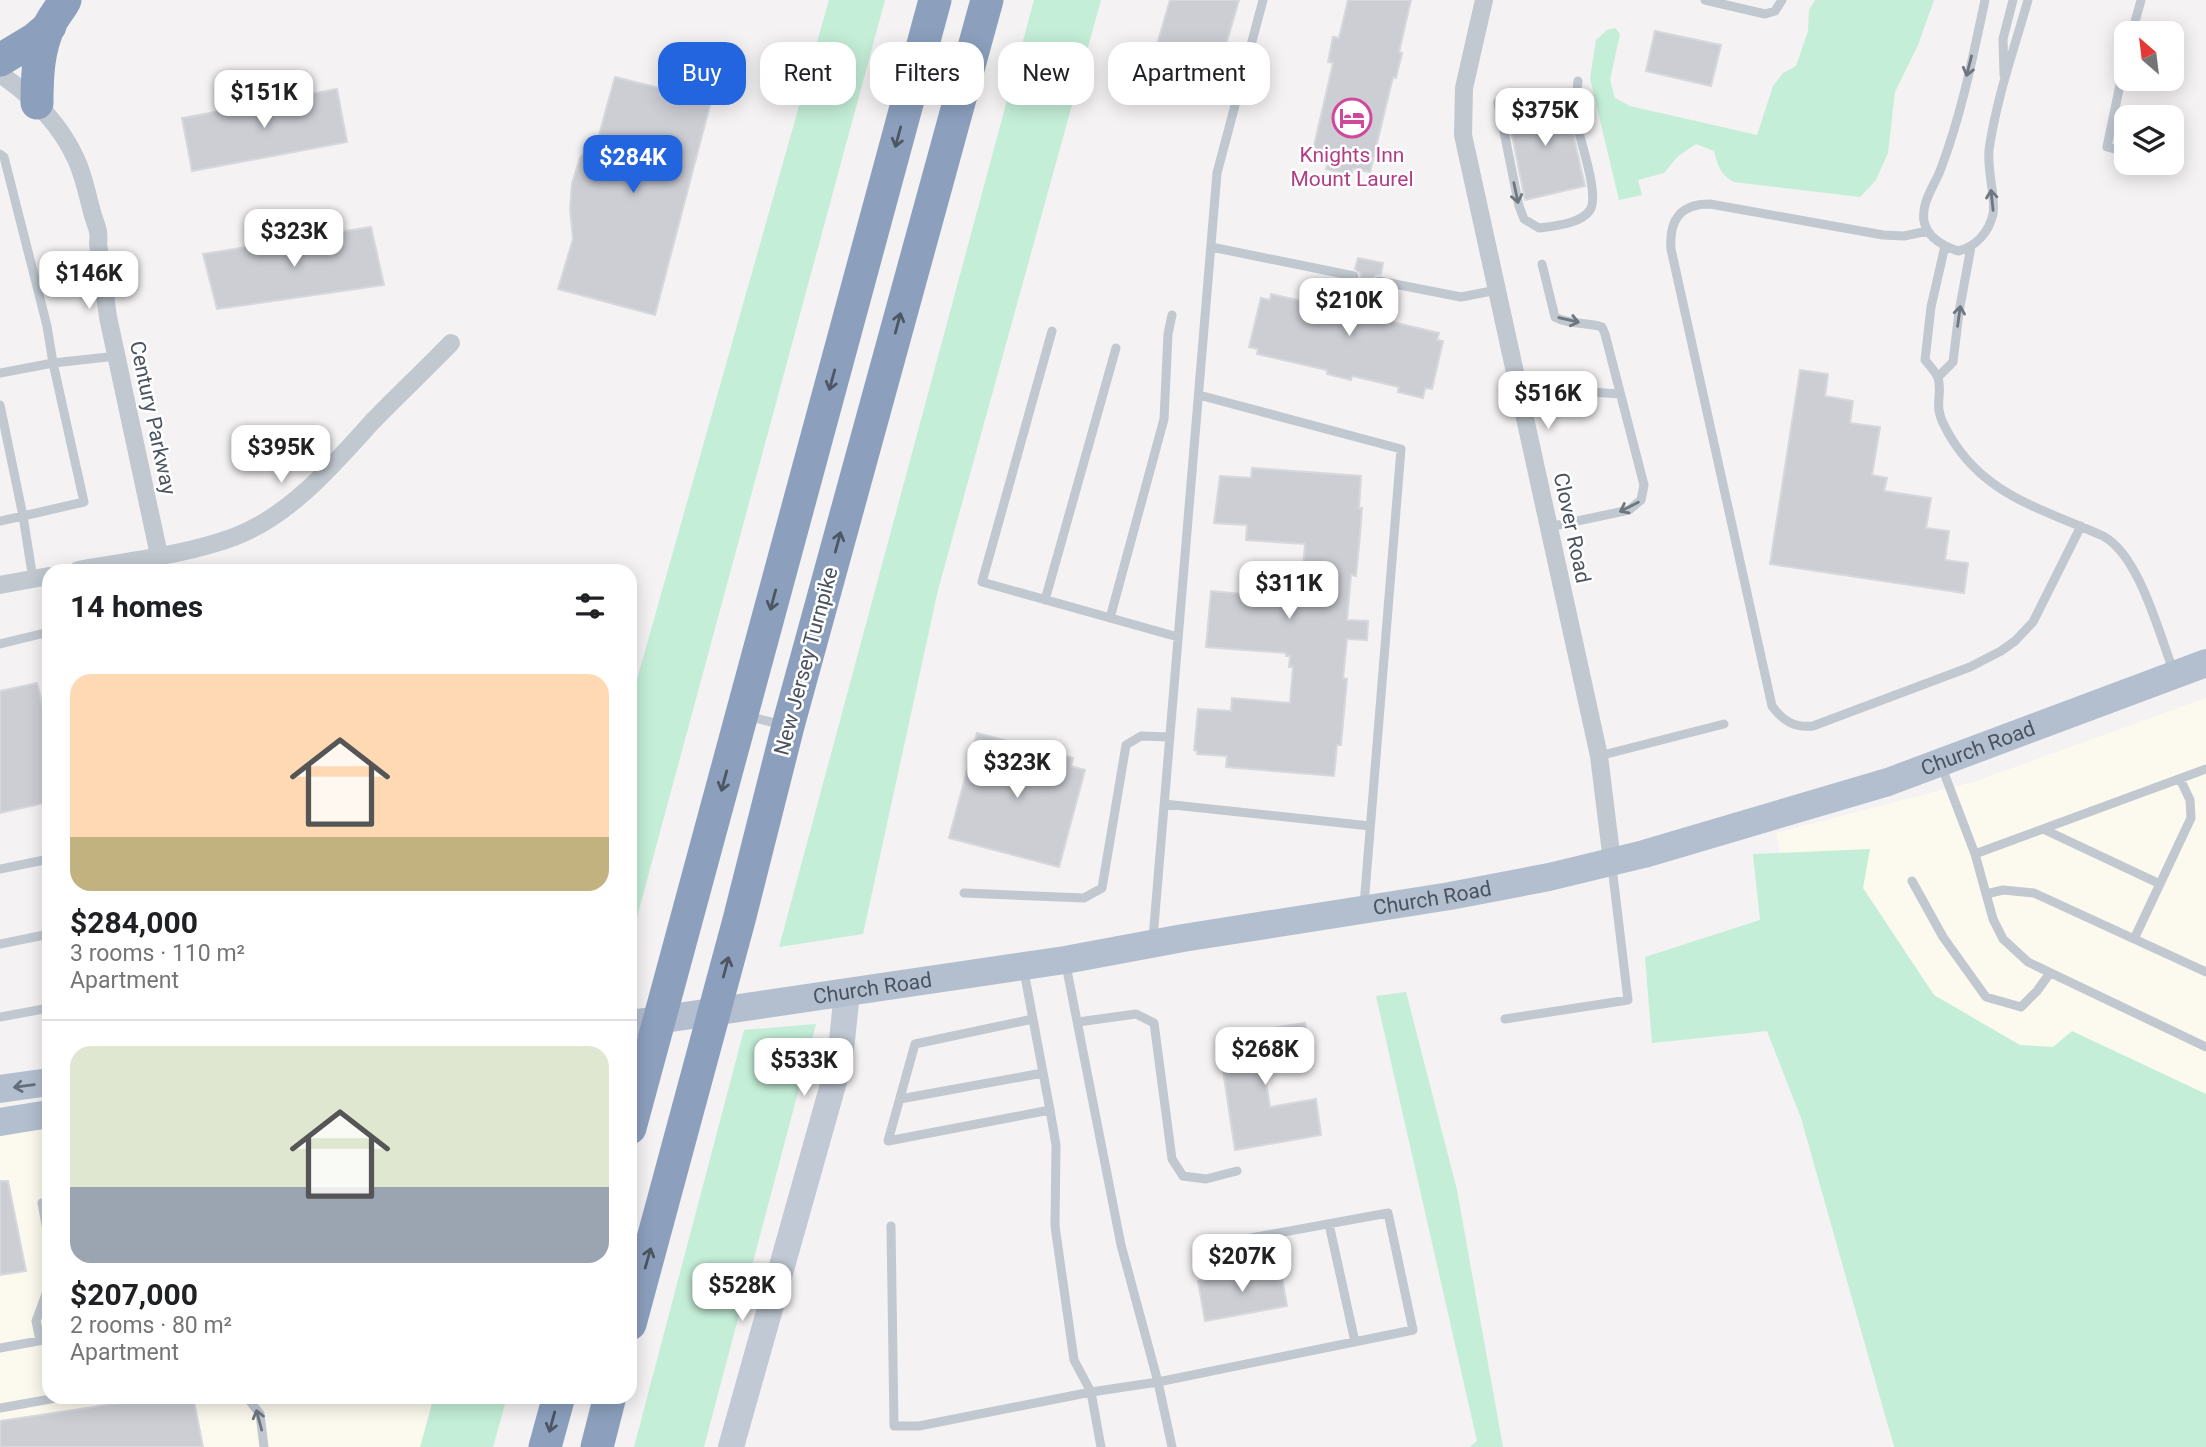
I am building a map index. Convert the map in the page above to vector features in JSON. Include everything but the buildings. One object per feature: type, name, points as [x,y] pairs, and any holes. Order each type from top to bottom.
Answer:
[{"type":"highway","points":[[637,1102],[935,0]]},
{"type":"highway","name":"New Jersey Turnpike","points":[[637,1298],[739,920],[788,726],[986,0]]},
{"type":"highway","points":[[0,60],[35,38],[57,13]]},
{"type":"highway","points":[[37,103],[38,65],[57,13]]},
{"type":"highway","points":[[545,1447],[557,1404]]},
{"type":"highway","points":[[597,1447],[608,1404]]},
{"type":"main road","name":"Church Road","points":[[637,1023],[1065,960],[1153,943],[1500,887],[1612,862],[1888,782],[2206,663]]},
{"type":"main road","points":[[731,1447],[840,1060],[847,992]]},
{"type":"main road","points":[[0,1089],[42,1083]]},
{"type":"main road","points":[[0,1122],[42,1115]]},
{"type":"street","name":"Clover Road","points":[[1484,0],[1464,88],[1463,135],[1599,756],[1612,862]]},
{"type":"street","name":"Century Parkway","points":[[0,74],[24,90],[37,103],[76,158],[86,185],[92,214],[100,231],[98,243],[108,317],[159,555]]},
{"type":"street","points":[[110,564],[234,537],[259,525],[283,509],[329,469],[451,343]]},
{"type":"street","points":[[0,584],[41,578]]},
{"type":"lane","points":[[1153,943],[1221,153],[1263,0]]},
{"type":"lane","points":[[1705,0],[1765,14],[1775,11],[1782,0]]},
{"type":"lane","points":[[1985,0],[1949,146],[1926,200],[1924,222],[1928,231],[1935,240],[1958,251],[1971,247],[1985,232],[1993,213],[1989,176],[1992,132],[2028,0]]},
{"type":"lane","points":[[2004,87],[2003,38],[2013,0]]},
{"type":"lane","points":[[2135,21],[2141,0]]},
{"type":"lane","points":[[1498,102],[1516,193],[1524,219],[1539,228],[1578,220],[1591,209],[1593,197],[1576,121],[1578,80]]},
{"type":"lane","points":[[2114,114],[2107,148],[2114,149]]},
{"type":"lane","points":[[0,154],[4,158],[44,313],[83,502],[0,520]]},
{"type":"lane","points":[[1928,231],[1904,236],[1884,235],[1710,204],[1685,210],[1672,225],[1671,248],[1772,706],[1785,721],[1794,726],[1813,726],[1970,667],[2001,651],[2033,622],[2081,526]]},
{"type":"lane","points":[[1945,246],[1931,307],[1925,360],[1938,377],[1937,412],[1964,458],[2001,491],[2109,539],[2132,565],[2175,675]]},
{"type":"lane","points":[[1211,247],[1354,276]]},
{"type":"lane","points":[[1938,377],[1953,362],[1971,247]]},
{"type":"lane","points":[[1542,264],[1555,317],[1564,322],[1602,327],[1644,485],[1641,500],[1629,510],[1549,527]]},
{"type":"lane","points":[[1379,281],[1461,297],[1497,290]]},
{"type":"lane","points":[[1110,618],[1164,419],[1168,334],[1172,315]]},
{"type":"lane","points":[[1052,331],[982,582],[1178,637]]},
{"type":"lane","points":[[1045,600],[1116,348]]},
{"type":"lane","points":[[0,373],[53,363],[117,356]]},
{"type":"lane","points":[[1518,387],[1620,394]]},
{"type":"lane","points":[[1199,395],[1401,449],[1364,910]]},
{"type":"lane","points":[[0,405],[23,516],[41,578]]},
{"type":"lane","points":[[0,644],[42,634]]},
{"type":"lane","points":[[741,715],[788,726]]},
{"type":"lane","points":[[1599,756],[1724,724]]},
{"type":"lane","points":[[964,893],[1084,898],[1102,888],[1126,745],[1142,736],[1170,737]]},
{"type":"lane","points":[[1941,764],[1975,854],[1993,919],[2003,939],[2028,962],[2206,1047]]},
{"type":"lane","points":[[1975,854],[2206,769]]},
{"type":"lane","points":[[2134,939],[2191,818],[2190,800],[2180,779]]},
{"type":"lane","points":[[1164,804],[1370,825]]},
{"type":"lane","points":[[2043,829],[2160,884]]},
{"type":"lane","points":[[0,869],[42,860]]},
{"type":"lane","points":[[1505,1019],[1628,1000],[1612,862]]},
{"type":"lane","points":[[1912,881],[1943,937],[1986,998],[2021,1007],[2050,973]]},
{"type":"lane","points":[[1986,894],[2003,890],[2034,893],[2206,972]]},
{"type":"lane","points":[[0,944],[42,935]]},
{"type":"lane","points":[[1065,960],[1121,1245],[1158,1382],[1172,1447]]},
{"type":"lane","points":[[1023,966],[1056,1145],[1055,1226],[1074,1360],[1091,1392],[1101,1447]]},
{"type":"lane","points":[[0,1017],[42,1009]]},
{"type":"lane","points":[[1077,1022],[1136,1014],[1154,1023],[1172,1159],[1183,1176],[1206,1178],[1237,1171]]},
{"type":"lane","points":[[1033,1019],[915,1044],[888,1141],[1050,1111]]},
{"type":"lane","points":[[900,1099],[1043,1073]]},
{"type":"lane","points":[[891,1226],[894,1426],[919,1426],[1091,1392],[1158,1382],[1413,1330],[1388,1213],[1251,1238]]},
{"type":"lane","points":[[1329,1224],[1355,1342]]},
{"type":"lane","points":[[42,1305],[36,1321],[42,1335]]},
{"type":"lane","points":[[0,1348],[42,1340]]},
{"type":"lane","points":[[0,1408],[42,1400]]},
{"type":"lane","points":[[252,1404],[260,1414],[264,1447]]},
{"type":"shaded area","points":[[2206,698],[2206,1447],[1892,1447],[1776,833],[1976,781]]},
{"type":"shaded area","points":[[42,1115],[42,1404],[431,1404],[421,1447],[0,1447],[0,1122]]},
{"type":"green space","points":[[829,0],[885,0],[874,42],[870,42],[870,55],[637,917],[637,679],[799,105],[856,105],[856,42],[817,42]]},
{"type":"green space","points":[[1034,0],[1101,0],[1089,42],[1023,42]]},
{"type":"green space","points":[[1815,0],[1934,0],[1918,45],[1895,92],[1888,153],[1876,180],[1860,197],[1734,182],[1723,173],[1714,151],[1696,144],[1677,157],[1664,173],[1638,180],[1642,195],[1619,200],[1590,78],[1596,40],[1607,30],[1615,28],[1620,34],[1610,80],[1615,98],[1630,106],[1757,135],[1773,86],[1783,73],[1796,66],[1808,31],[1809,10]]},
{"type":"green space","points":[[1006,105],[1072,105],[938,590],[863,934],[779,947]]},
{"type":"green space","points":[[1870,849],[1863,888],[1934,995],[2020,1045],[2053,1047],[2072,1031],[2206,1094],[2206,1447],[1894,1447],[1801,1118],[1767,1031],[1652,1043],[1645,957],[1760,920],[1753,854]]},
{"type":"green space","points":[[1406,992],[1457,1190],[1503,1447],[1470,1447],[1477,1441],[1376,996]]},
{"type":"green space","points":[[816,1024],[704,1447],[634,1447],[744,1030]]},
{"type":"green space","points":[[432,1404],[505,1404],[493,1447],[420,1447]]},
{"type":"place","name":"Knights Inn Mount Laurel","points":[[1352,118]]}]
